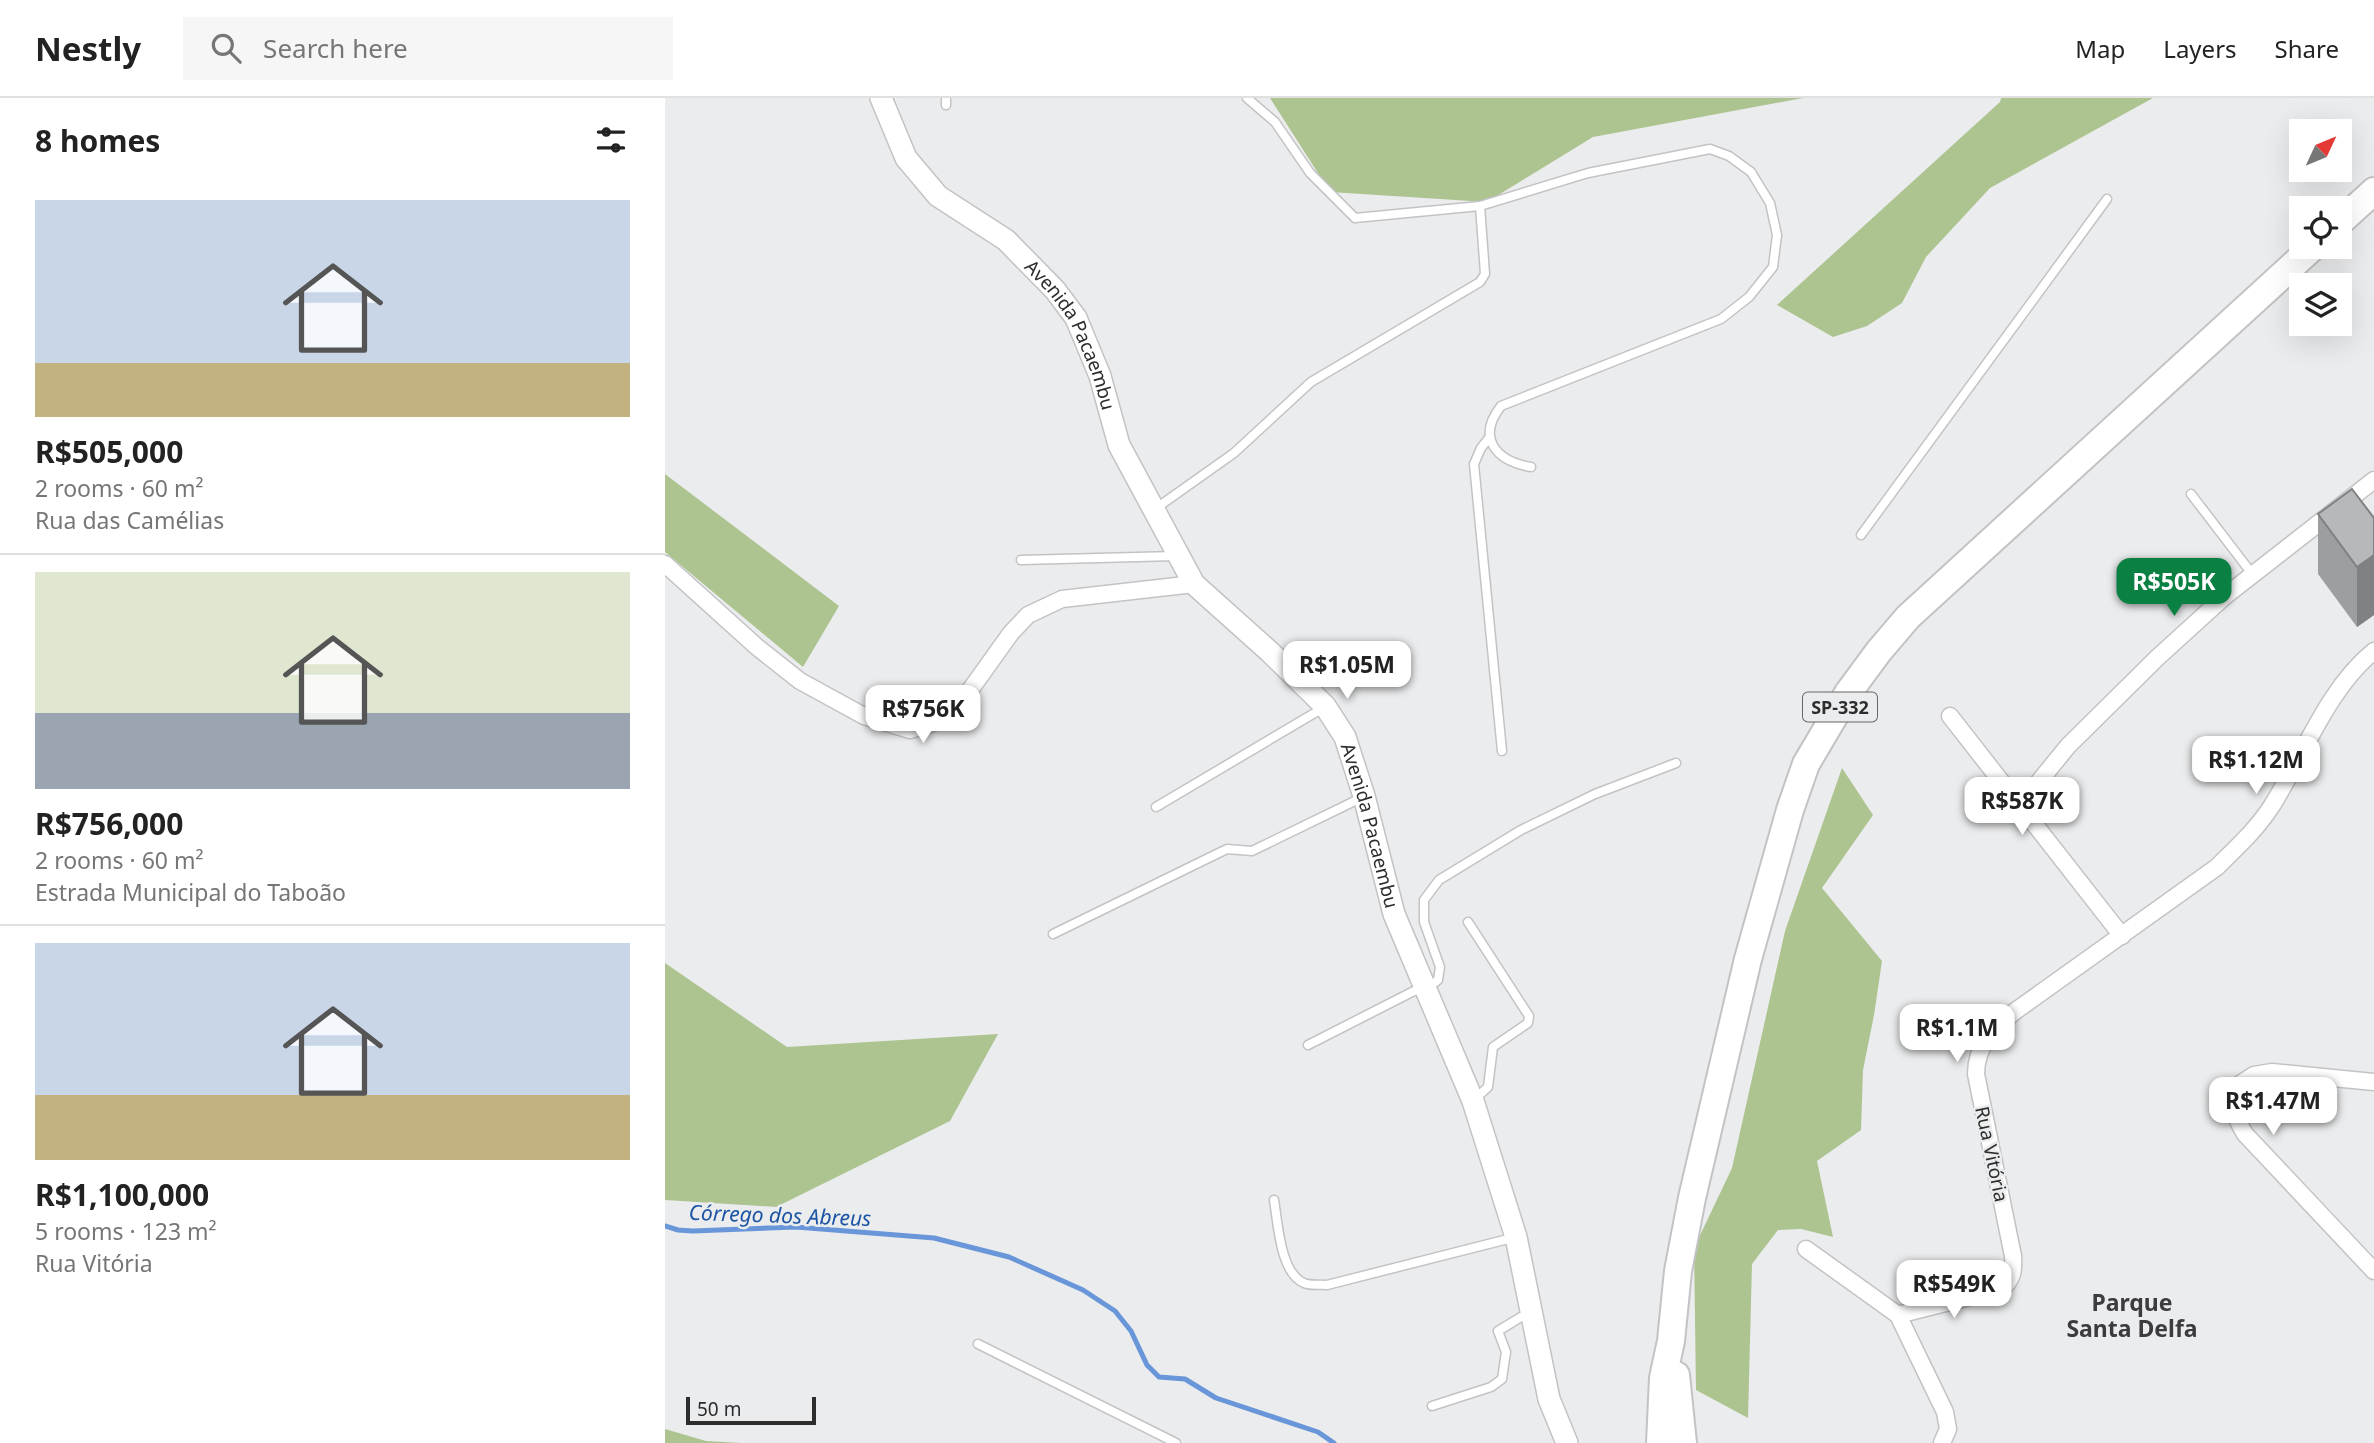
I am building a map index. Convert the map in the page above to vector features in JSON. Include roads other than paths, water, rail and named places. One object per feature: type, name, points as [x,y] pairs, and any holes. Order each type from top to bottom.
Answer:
[{"type":"main road","points":[[2352,211],[2374,191]]},
{"type":"main road","name":"SP-332","points":[[1660,1443],[1663,1378],[1671,1341],[1678,1271],[1708,1126],[1748,959],[1790,810],[1806,764],[1848,693],[1908,617],[2299,259]]},
{"type":"main road","name":"SP-332","points":[[1671,1341],[1683,1443]]},
{"type":"street","name":"Avenida Pacaembu","points":[[881,98],[906,158],[938,196],[1006,240],[1055,290],[1076,318],[1100,376],[1119,444],[1194,584],[1325,706],[1345,737],[1364,796],[1394,914],[1473,1101],[1516,1237],[1549,1399],[1567,1443]]},
{"type":"street","points":[[2020,805],[2068,746],[2157,658],[2224,597],[2374,480]]},
{"type":"street","points":[[665,564],[757,647],[800,681],[864,716],[910,730],[936,722],[963,700],[1011,633],[1028,615],[1043,607],[1062,598],[1194,584]]},
{"type":"street","points":[[1950,716],[2122,936],[2217,867],[2246,838],[2270,809],[2340,687],[2358,664],[2374,651]]},
{"type":"street","name":"Rua Vitória","points":[[1898,1315],[2001,1289],[2011,1278],[2014,1268],[2011,1244],[1976,1074],[1978,1053],[2005,1019],[2122,936]]},
{"type":"street","points":[[2374,1082],[2272,1072],[2254,1075],[2239,1084],[2234,1103],[2235,1118],[2245,1134],[2374,1271]]},
{"type":"street","points":[[1806,1249],[1898,1315],[1945,1412],[1948,1429],[1942,1443]]},
{"type":"lane","points":[[1247,98],[1275,122],[1310,173],[1351,217],[1479,206],[1588,173],[1710,149],[1730,156],[1751,172],[1770,203],[1777,235],[1773,267],[1749,297],[1721,318],[1501,406],[1492,419],[1489,438],[1474,464],[1502,751]]},
{"type":"lane","points":[[1861,536],[2107,199]]},
{"type":"lane","points":[[1153,510],[1234,453],[1311,382],[1479,282],[1485,274],[1479,206]]},
{"type":"lane","points":[[1489,438],[1501,457],[1514,464],[1531,467]]},
{"type":"lane","points":[[2191,495],[2253,575]]},
{"type":"lane","points":[[1021,560],[1178,556]]},
{"type":"lane","points":[[1156,807],[1325,706]]},
{"type":"lane","points":[[1308,1045],[1414,991],[1426,989],[1438,980],[1440,967],[1424,922],[1424,900],[1439,880],[1521,830],[1595,794],[1676,763]]},
{"type":"lane","points":[[1053,934],[1227,849],[1252,850],[1364,796]]},
{"type":"lane","points":[[1468,922],[1529,1016],[1528,1023],[1493,1047],[1488,1087],[1473,1101]]},
{"type":"lane","points":[[1274,1200],[1285,1262],[1293,1275],[1305,1284],[1327,1285],[1516,1237]]},
{"type":"lane","points":[[1432,1406],[1490,1387],[1502,1379],[1506,1352],[1499,1331],[1521,1317],[1532,1314]]},
{"type":"lane","points":[[978,1343],[1176,1443]]},
{"type":"waterway","name":"Córrego dos Abreus","points":[[665,1226],[693,1231],[796,1227],[934,1238],[1009,1257],[1083,1290],[1115,1311],[1131,1331],[1147,1365],[1159,1377],[1185,1379],[1216,1398],[1318,1432],[1334,1443]]},
{"type":"district","name":"Parque Santa Delfa","points":[[2132,1315]]}]
